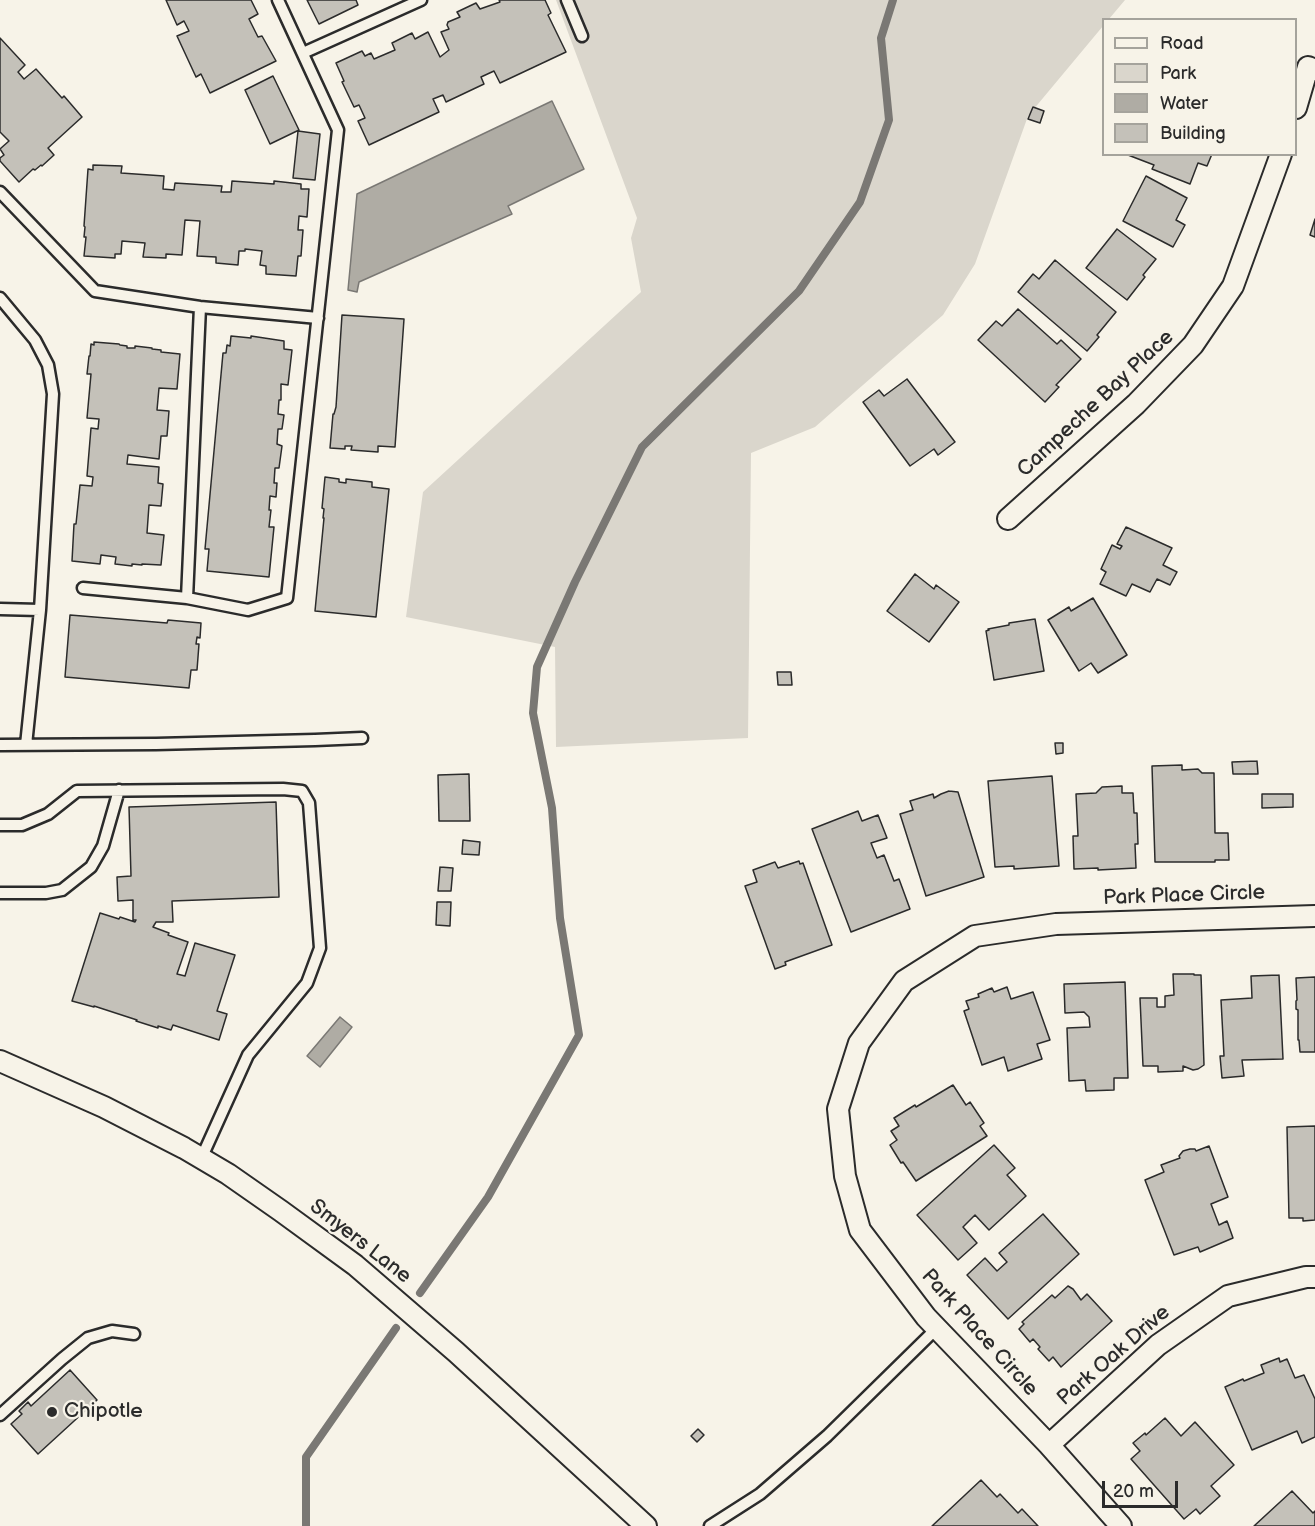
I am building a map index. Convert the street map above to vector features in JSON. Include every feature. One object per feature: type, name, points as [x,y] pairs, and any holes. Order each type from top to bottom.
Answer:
[{"type":"street","points":[[1297,105],[1308,68],[1315,70]]},
{"type":"street","name":"Campeche Bay Place","points":[[1008,519],[1136,404],[1193,345],[1233,286],[1280,156]]},
{"type":"street","name":"Park Place Circle","points":[[1121,1526],[1049,1445],[926,1317],[860,1230],[845,1176],[838,1109],[859,1043],[904,981],[975,936],[1056,924],[1315,916]]},
{"type":"street","name":"Smyers Lane","points":[[0,1061],[104,1107],[184,1148],[281,1210],[355,1265],[456,1352],[646,1526]]},
{"type":"street","name":"Park Oak Drive","points":[[1049,1445],[1158,1344],[1228,1296],[1306,1277],[1315,1277]]},
{"type":"lane","points":[[83,588],[187,597],[248,610],[287,598],[338,130],[278,0]]},
{"type":"lane","points":[[303,53],[421,0]]},
{"type":"lane","points":[[567,0],[582,36]]},
{"type":"lane","points":[[0,192],[95,291],[200,307],[318,318]]},
{"type":"lane","points":[[0,298],[35,340],[48,365],[53,394],[40,610],[26,745]]},
{"type":"lane","points":[[187,597],[200,307]]},
{"type":"lane","points":[[0,609],[40,610]]},
{"type":"lane","points":[[0,745],[362,738]]},
{"type":"lane","points":[[0,825],[22,825],[48,814],[77,791],[283,789],[302,791],[309,803],[320,948],[307,983],[248,1054],[201,1159]]},
{"type":"lane","points":[[0,893],[46,893],[62,890],[91,867],[103,846],[119,790]]},
{"type":"lane","points":[[710,1526],[760,1494],[827,1436],[937,1328]]},
{"type":"lane","points":[[0,1415],[88,1338],[112,1332],[134,1334]]},
{"type":"green space","points":[[556,0],[1125,0],[1110,18],[1102,18],[1102,27],[1028,116],[975,264],[943,315],[815,427],[751,453],[748,738],[556,747],[555,647],[406,617],[423,492],[641,292],[631,238],[637,218]]},
{"type":"water","points":[[552,101],[584,169],[508,206],[512,214],[359,282],[357,292],[348,290],[357,194]]},
{"type":"water","points":[[340,1017],[352,1027],[320,1067],[307,1056]]},
{"type":"building","points":[[166,0],[251,0],[258,14],[249,19],[258,37],[262,36],[276,61],[210,93],[201,74],[196,77],[177,36],[189,31],[184,21],[177,25]]},
{"type":"building","points":[[307,0],[356,0],[358,5],[319,24]]},
{"type":"building","points":[[499,0],[545,0],[551,13],[548,15],[566,52],[500,83],[494,71],[481,77],[484,84],[446,102],[443,95],[433,99],[439,112],[369,145],[358,121],[365,118],[359,105],[354,107],[336,63],[362,51],[365,56],[371,53],[374,59],[395,50],[392,43],[412,33],[415,39],[428,32],[440,57],[449,50],[441,32],[449,29],[448,22],[460,17],[457,12],[476,3],[480,9],[500,2]]},
{"type":"building","points":[[0,38],[25,65],[18,72],[24,79],[36,69],[82,117],[48,148],[54,155],[19,182],[0,161],[4,155],[0,149],[9,141],[0,132]]},
{"type":"building","points":[[273,76],[299,130],[270,144],[245,90]]},
{"type":"building","points":[[1033,107],[1044,111],[1040,123],[1028,119]]},
{"type":"building","points":[[298,131],[320,134],[315,180],[293,178]]},
{"type":"building","points":[[1131,156],[1211,156],[1207,166],[1198,163],[1190,184],[1152,169],[1154,165]]},
{"type":"building","points":[[93,165],[122,166],[121,173],[164,176],[163,189],[174,190],[175,183],[222,186],[221,192],[231,192],[232,181],[274,184],[274,181],[301,184],[301,189],[309,189],[307,217],[299,216],[298,230],[303,230],[301,256],[298,256],[296,276],[266,274],[266,266],[260,265],[262,251],[245,249],[245,251],[239,251],[238,265],[216,263],[216,257],[197,256],[200,221],[185,220],[182,255],[166,254],[166,258],[143,257],[145,243],[122,241],[121,254],[115,254],[115,258],[84,256],[88,169],[93,170]]},
{"type":"building","points":[[1146,176],[1187,198],[1176,220],[1185,225],[1173,247],[1123,221]]},
{"type":"building","points":[[1315,219],[1315,237],[1310,235]]},
{"type":"building","points":[[1117,229],[1156,259],[1127,300],[1086,268]]},
{"type":"building","points":[[1055,260],[1116,312],[1087,351],[1018,292],[1033,274],[1039,279]]},
{"type":"building","points":[[1018,309],[1057,344],[1061,340],[1081,359],[1056,385],[1059,387],[1045,402],[978,340],[996,321],[1002,326]]},
{"type":"building","points":[[342,315],[404,319],[395,447],[378,446],[378,452],[351,450],[352,446],[345,446],[345,449],[330,448],[333,414],[336,407]]},
{"type":"building","points":[[231,336],[251,338],[251,336],[284,341],[284,349],[292,350],[288,385],[281,384],[281,400],[279,400],[278,414],[284,415],[282,429],[278,429],[277,444],[282,446],[279,468],[275,468],[276,497],[270,496],[269,527],[274,527],[269,577],[207,571],[209,549],[205,549],[223,353],[226,353],[227,345],[230,346]]},
{"type":"building","points":[[94,342],[119,344],[127,348],[135,348],[135,346],[152,348],[161,350],[161,352],[180,354],[177,389],[159,388],[157,410],[169,411],[167,436],[161,436],[159,459],[128,455],[127,464],[159,467],[158,483],[163,484],[161,506],[149,505],[147,533],[164,535],[161,565],[115,564],[116,557],[101,555],[100,564],[72,561],[74,524],[76,524],[80,485],[92,486],[93,477],[87,476],[91,428],[98,429],[99,419],[87,418],[91,374],[87,374],[91,344],[94,345]]},
{"type":"building","points":[[907,379],[955,442],[938,455],[934,449],[910,466],[863,402],[879,390],[884,396]]},
{"type":"building","points":[[325,477],[339,479],[339,482],[346,483],[346,479],[372,482],[372,487],[389,489],[376,617],[315,611],[324,518],[322,508]]},
{"type":"building","points":[[1126,527],[1172,548],[1163,565],[1177,572],[1170,585],[1157,579],[1150,592],[1132,584],[1126,596],[1100,584],[1106,572],[1101,569],[1112,545],[1120,549],[1122,546],[1117,544]]},
{"type":"building","points":[[915,574],[934,589],[936,585],[959,602],[929,642],[887,611]]},
{"type":"building","points":[[1093,598],[1127,655],[1098,673],[1091,663],[1079,671],[1048,620],[1069,607],[1071,611]]},
{"type":"building","points":[[70,615],[167,623],[168,620],[201,623],[200,638],[197,637],[196,644],[199,644],[197,670],[191,670],[189,688],[65,677]]},
{"type":"building","points":[[1035,619],[1044,671],[994,680],[986,631],[1009,625],[1009,623]]},
{"type":"building","points":[[777,672],[791,672],[792,685],[778,685]]},
{"type":"building","points":[[1055,743],[1063,743],[1063,753],[1056,754]]},
{"type":"building","points":[[1257,761],[1258,774],[1233,774],[1232,762]]},
{"type":"building","points":[[1182,765],[1182,770],[1198,769],[1202,773],[1214,773],[1215,833],[1228,833],[1229,860],[1155,862],[1152,766]]},
{"type":"building","points":[[469,774],[470,821],[439,821],[438,775]]},
{"type":"building","points":[[1052,776],[1059,866],[1014,869],[1014,866],[995,867],[988,781]]},
{"type":"building","points":[[1122,786],[1122,793],[1133,793],[1134,813],[1137,813],[1136,868],[1074,869],[1073,836],[1078,836],[1076,794],[1096,793],[1102,787]]},
{"type":"building","points":[[949,791],[958,792],[984,877],[926,896],[900,814],[913,810],[910,801],[933,794],[934,798]]},
{"type":"building","points":[[1262,794],[1293,794],[1293,807],[1262,808]]},
{"type":"building","points":[[276,802],[279,897],[172,901],[173,922],[156,922],[153,927],[188,942],[177,974],[185,976],[195,943],[235,955],[217,1011],[227,1014],[219,1040],[173,1025],[171,1030],[158,1026],[158,1028],[94,1006],[72,1001],[100,913],[119,919],[120,917],[135,922],[136,920],[133,920],[133,900],[118,901],[117,877],[131,876],[129,807]]},
{"type":"building","points":[[858,811],[862,821],[878,815],[887,838],[871,843],[877,858],[884,855],[894,881],[899,879],[910,909],[851,932],[812,829]]},
{"type":"building","points":[[463,840],[480,842],[479,855],[462,854]]},
{"type":"building","points":[[799,861],[800,864],[803,863],[832,945],[785,962],[786,965],[775,969],[745,886],[757,882],[753,870],[775,862],[778,868]]},
{"type":"building","points":[[440,867],[453,868],[451,891],[438,891]]},
{"type":"building","points":[[437,902],[451,902],[450,926],[436,925]]},
{"type":"building","points":[[1173,974],[1201,975],[1204,1065],[1193,1070],[1183,1066],[1183,1071],[1158,1072],[1158,1066],[1143,1066],[1140,998],[1157,998],[1157,1007],[1165,1007],[1165,996],[1174,995]]},
{"type":"building","points":[[1279,975],[1283,1059],[1242,1060],[1244,1076],[1222,1078],[1220,1056],[1224,1056],[1221,1000],[1252,998],[1251,976]]},
{"type":"building","points":[[1315,977],[1315,1052],[1300,1052],[1296,978]]},
{"type":"building","points":[[1125,982],[1128,1078],[1114,1078],[1114,1090],[1086,1091],[1085,1080],[1069,1081],[1067,1028],[1090,1027],[1089,1017],[1084,1012],[1065,1013],[1064,984]]},
{"type":"building","points":[[1007,987],[1011,999],[1033,992],[1050,1040],[1037,1044],[1042,1059],[1008,1071],[1004,1057],[982,1065],[964,1011],[969,1009],[966,1001],[979,997],[978,994],[992,988],[994,992]]},
{"type":"building","points":[[953,1085],[966,1105],[970,1102],[984,1123],[980,1126],[987,1136],[916,1181],[890,1145],[897,1140],[891,1131],[899,1126],[894,1118]]},
{"type":"building","points":[[1315,1126],[1315,1220],[1303,1221],[1303,1218],[1289,1218],[1287,1127]]},
{"type":"building","points":[[994,1145],[1015,1168],[1007,1175],[1026,1196],[989,1230],[975,1215],[963,1227],[977,1243],[958,1260],[917,1215]]},
{"type":"building","points":[[1209,1146],[1228,1197],[1211,1204],[1219,1225],[1227,1221],[1233,1238],[1200,1252],[1198,1247],[1174,1255],[1145,1180],[1164,1172],[1161,1165],[1180,1158],[1183,1151],[1195,1149],[1196,1151]]},
{"type":"building","points":[[1043,1214],[1079,1254],[1008,1319],[967,1275],[985,1258],[997,1271],[1007,1262],[999,1253]]},
{"type":"building","points":[[1068,1286],[1081,1300],[1087,1294],[1112,1321],[1061,1367],[1053,1357],[1049,1361],[1038,1349],[1040,1347],[1033,1339],[1030,1342],[1019,1329],[1024,1324],[1022,1322],[1052,1295],[1055,1298]]},
{"type":"building","points":[[1279,1358],[1280,1362],[1287,1359],[1295,1378],[1304,1375],[1315,1399],[1315,1437],[1302,1443],[1297,1431],[1252,1450],[1225,1387],[1264,1373],[1261,1365]]},
{"type":"building","name":"Chipotle","points":[[70,1370],[97,1400],[38,1454],[11,1424],[22,1414],[19,1411],[28,1402],[31,1406]]},
{"type":"building","points":[[1165,1418],[1181,1436],[1195,1422],[1234,1465],[1211,1486],[1220,1496],[1200,1514],[1196,1509],[1184,1519],[1131,1459],[1140,1451],[1133,1443]]},
{"type":"building","points":[[698,1429],[704,1435],[697,1442],[691,1436]]},
{"type":"building","points":[[981,1480],[997,1497],[1000,1494],[1018,1513],[1022,1509],[1038,1526],[932,1526]]},
{"type":"building","points":[[1292,1491],[1313,1513],[1315,1511],[1315,1526],[1254,1526]]},
{"type":"waterway","points":[[420,1293],[488,1197],[579,1035],[560,918],[552,808],[533,713],[537,667],[575,582],[642,447],[799,291],[860,202],[889,120],[881,38],[893,0]]},
{"type":"waterway","points":[[306,1526],[306,1457],[396,1328]]},
{"type":"place","name":"Chipotle","points":[[52,1412]]}]
